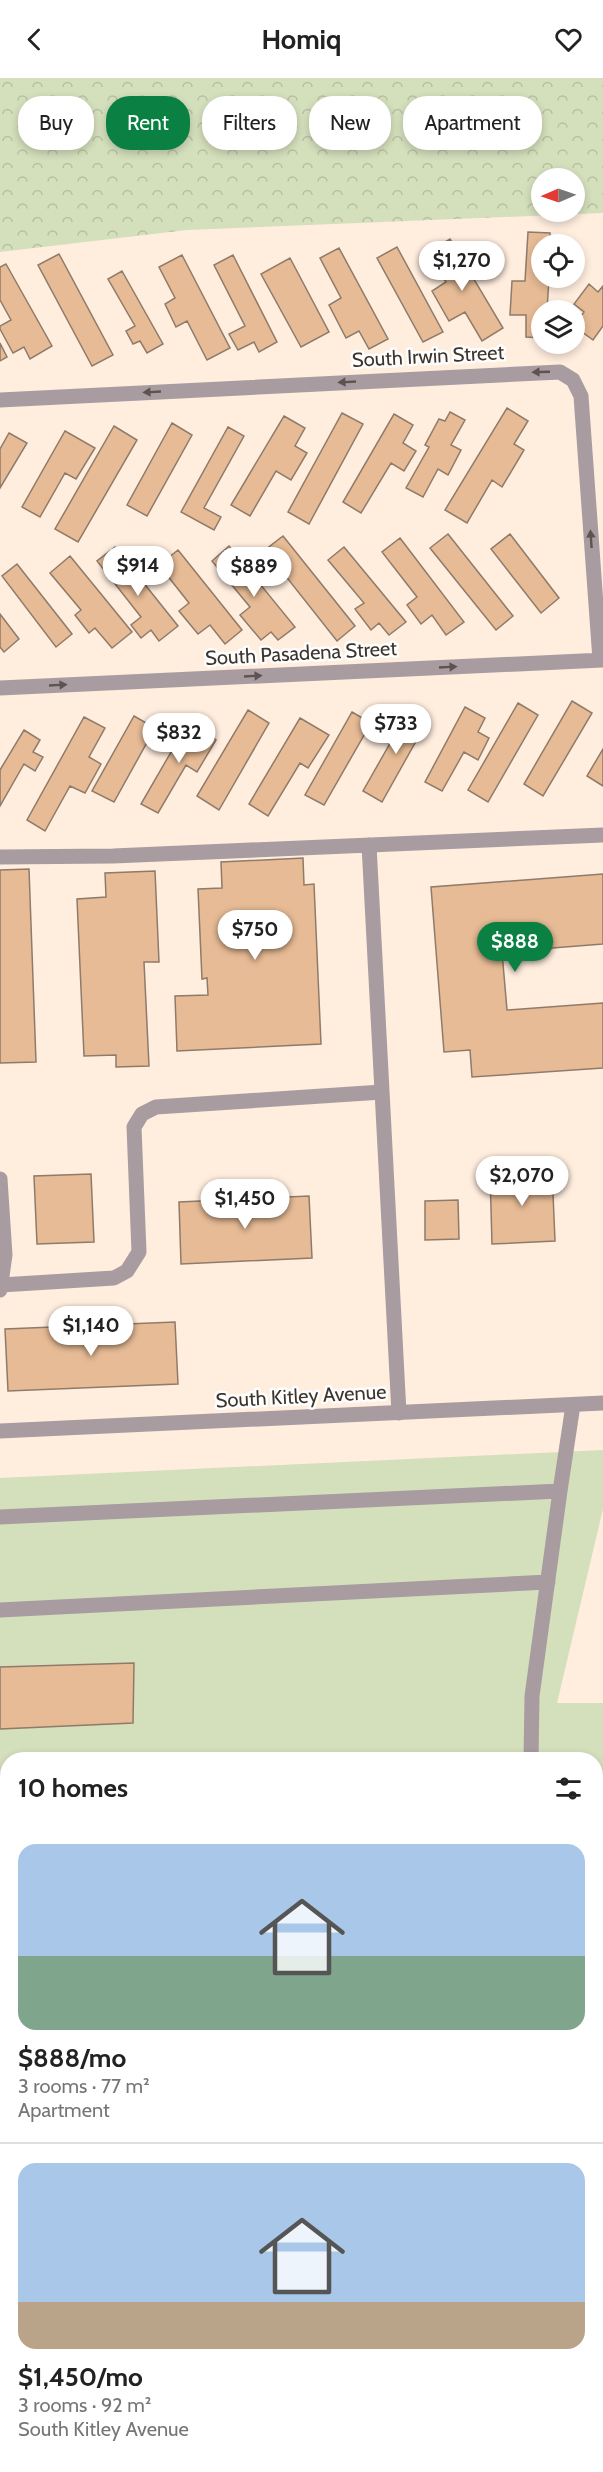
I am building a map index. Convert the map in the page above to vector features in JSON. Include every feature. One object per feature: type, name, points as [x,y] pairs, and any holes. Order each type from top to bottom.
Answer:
[{"type":"street","name":"South Irwin Street","points":[[0,400],[560,372],[573,380],[581,396],[602,660]]},
{"type":"street","name":"South Pasadena Street","points":[[0,687],[602,660]]},
{"type":"street","points":[[0,857],[113,856],[603,835]]},
{"type":"street","points":[[369,845],[399,1413]]},
{"type":"street","points":[[0,1179],[5,1255],[1,1287],[114,1278],[127,1271],[139,1252],[134,1127],[142,1114],[156,1107],[382,1092]]},
{"type":"street","name":"South Kitley Avenue","points":[[0,1431],[603,1403]]},
{"type":"street","points":[[531,1752],[532,1696],[573,1405]]},
{"type":"street","points":[[0,1517],[560,1491]]},
{"type":"street","points":[[0,1610],[548,1582]]},
{"type":"green space","points":[[0,78],[603,78],[603,213],[585,214],[585,168],[531,168],[531,216],[187,230],[0,252]]},
{"type":"green space","points":[[603,1450],[603,1509],[557,1703],[603,1703],[603,1752],[0,1752],[0,1478]]},
{"type":"building","points":[[528,232],[550,233],[531,234],[531,288],[548,288],[548,300],[531,300],[531,337],[526,337],[526,315],[510,315],[512,281],[525,281]]},
{"type":"building","points":[[450,239],[503,328],[482,341],[465,312],[449,321],[432,291],[446,282],[428,252]]},
{"type":"building","points":[[397,247],[443,332],[423,342],[377,258]]},
{"type":"building","points":[[339,248],[388,339],[369,349],[359,331],[346,338],[329,305],[341,298],[320,258]]},
{"type":"building","points":[[59,254],[113,355],[92,366],[38,265]]},
{"type":"building","points":[[182,255],[230,348],[207,360],[187,321],[176,327],[165,304],[175,298],[159,267]]},
{"type":"building","points":[[233,255],[277,342],[259,352],[254,342],[238,350],[229,334],[245,326],[214,265]]},
{"type":"building","points":[[290,258],[329,332],[301,347],[261,274]]},
{"type":"building","points":[[6,264],[52,346],[30,359],[24,347],[13,353],[0,329],[0,326],[11,320],[0,300],[0,267]]},
{"type":"building","points":[[122,271],[163,344],[147,353],[140,341],[133,344],[126,331],[135,326],[108,279]]},
{"type":"building","points":[[589,284],[598,292],[603,286],[603,326],[593,340],[585,334],[585,300],[577,300]]},
{"type":"building","points":[[0,343],[7,357],[0,361]]},
{"type":"building","points":[[507,408],[528,421],[514,444],[524,450],[502,487],[492,480],[467,523],[445,510]]},
{"type":"building","points":[[450,412],[465,420],[451,445],[461,450],[448,475],[438,469],[423,497],[406,488],[429,447],[425,445],[439,419],[445,421]]},
{"type":"building","points":[[342,413],[363,424],[309,524],[288,512]]},
{"type":"building","points":[[394,414],[413,425],[403,443],[416,451],[404,471],[391,463],[361,513],[343,502]]},
{"type":"building","points":[[284,416],[305,428],[295,446],[307,453],[291,480],[276,471],[250,516],[231,505]]},
{"type":"building","points":[[172,423],[192,435],[147,516],[127,505]]},
{"type":"building","points":[[114,426],[137,440],[78,542],[55,529]]},
{"type":"building","points":[[228,427],[244,436],[204,508],[221,517],[214,530],[181,512]]},
{"type":"building","points":[[65,431],[95,448],[76,479],[65,473],[40,517],[22,507]]},
{"type":"building","points":[[9,433],[27,443],[0,488],[0,449]]},
{"type":"building","points":[[448,534],[513,616],[496,630],[430,548]]},
{"type":"building","points":[[510,534],[559,598],[541,613],[491,549]]},
{"type":"building","points":[[283,536],[355,626],[337,641],[265,550]]},
{"type":"building","points":[[400,538],[464,622],[446,635],[432,615],[421,624],[407,605],[417,597],[382,552]]},
{"type":"building","points":[[229,546],[295,627],[278,640],[271,632],[261,640],[240,615],[250,607],[212,561]]},
{"type":"building","points":[[115,547],[178,626],[159,641],[151,630],[141,638],[131,625],[141,617],[97,561]]},
{"type":"building","points":[[344,547],[406,622],[389,635],[379,623],[371,630],[355,609],[364,603],[328,560]]},
{"type":"building","points":[[178,550],[242,630],[225,644],[210,625],[198,634],[179,611],[189,603],[159,565]]},
{"type":"building","points":[[70,556],[132,632],[112,648],[95,628],[89,633],[75,615],[81,610],[50,573]]},
{"type":"building","points":[[17,564],[72,634],[56,647],[2,576]]},
{"type":"building","points":[[0,614],[19,639],[4,652],[0,647]]},
{"type":"building","points":[[572,701],[592,713],[543,796],[524,784]]},
{"type":"building","points":[[518,703],[538,715],[488,802],[468,790]]},
{"type":"building","points":[[465,707],[485,718],[478,732],[489,738],[478,760],[464,752],[442,791],[425,782]]},
{"type":"building","points":[[410,708],[429,718],[382,802],[363,791]]},
{"type":"building","points":[[248,710],[269,723],[219,810],[197,796]]},
{"type":"building","points":[[352,712],[371,723],[324,805],[305,795]]},
{"type":"building","points":[[134,716],[155,728],[114,802],[92,791]]},
{"type":"building","points":[[84,717],[105,728],[89,757],[101,764],[85,793],[70,786],[45,831],[27,820]]},
{"type":"building","points":[[300,718],[329,735],[308,768],[300,763],[268,816],[249,804]]},
{"type":"building","points":[[189,721],[216,740],[197,772],[186,765],[158,813],[141,804]]},
{"type":"building","points":[[24,730],[40,740],[33,752],[43,757],[35,771],[24,764],[0,806],[0,770]]},
{"type":"building","points":[[603,749],[603,786],[587,776]]},
{"type":"building","points":[[303,858],[304,885],[314,884],[321,1044],[177,1051],[175,996],[208,995],[207,978],[202,979],[198,889],[222,888],[221,862]]},
{"type":"building","points":[[29,869],[36,1062],[0,1063],[0,870]]},
{"type":"building","points":[[155,871],[159,962],[144,962],[149,1066],[116,1067],[116,1055],[84,1056],[77,899],[106,897],[105,873]]},
{"type":"building","points":[[603,874],[603,944],[502,952],[507,1010],[603,1003],[603,1068],[472,1077],[470,1050],[444,1052],[431,887]]},
{"type":"building","points":[[552,1170],[555,1241],[492,1244],[490,1172]]},
{"type":"building","points":[[91,1174],[94,1242],[37,1244],[34,1176]]},
{"type":"building","points":[[309,1196],[312,1258],[181,1264],[179,1202]]},
{"type":"building","points":[[458,1200],[459,1239],[425,1240],[425,1201]]},
{"type":"building","points":[[175,1322],[178,1384],[8,1391],[5,1329]]},
{"type":"building","points":[[134,1663],[133,1723],[0,1729],[0,1667]]}]
